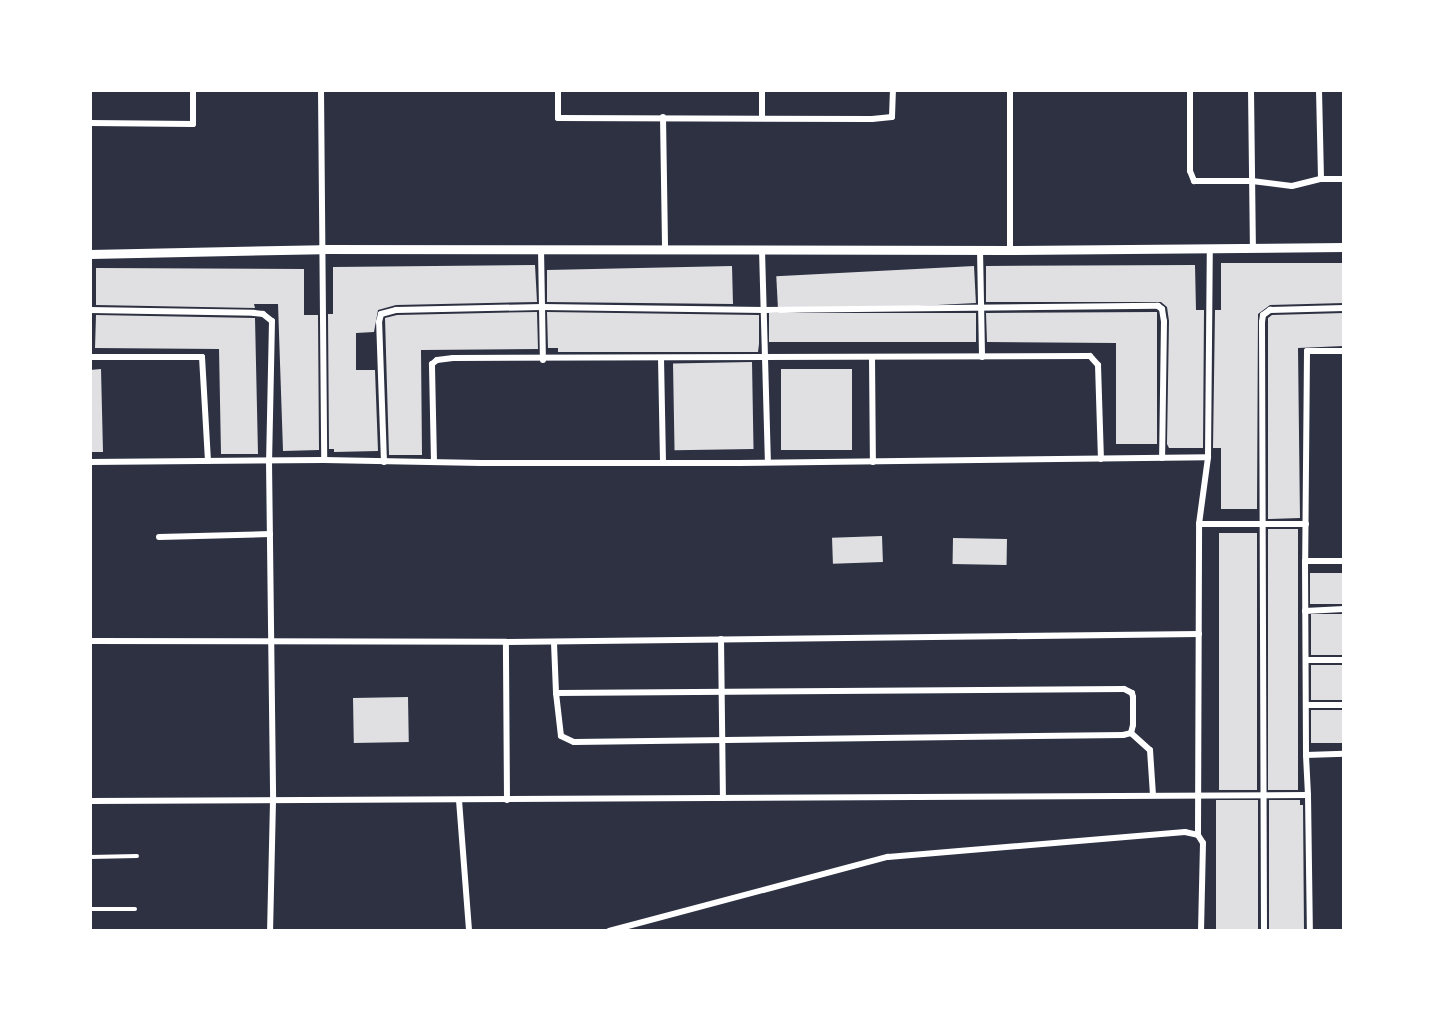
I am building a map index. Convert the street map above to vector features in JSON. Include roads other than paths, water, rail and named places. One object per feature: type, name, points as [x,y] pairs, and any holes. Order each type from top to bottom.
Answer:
[{"type":"street","points":[[90,123],[193,124],[193,90]]},
{"type":"street","points":[[321,90],[324,460]]},
{"type":"street","points":[[558,90],[558,118],[886,118],[892,117],[893,90]]},
{"type":"street","points":[[762,90],[762,118]]},
{"type":"street","points":[[1010,90],[1010,250]]},
{"type":"street","points":[[1190,90],[1190,171],[1194,181],[1252,181],[1292,186],[1321,179],[1344,179]]},
{"type":"street","points":[[1251,90],[1252,247]]},
{"type":"street","points":[[1318,90],[1321,179]]},
{"type":"street","points":[[663,117],[664,249]]},
{"type":"street","points":[[90,254],[321,249],[1010,250],[1344,247]]},
{"type":"street","points":[[1201,931],[1203,850],[1198,834],[1200,795],[1199,524],[1208,457],[1210,248]]},
{"type":"street","points":[[542,249],[543,360]]},
{"type":"street","points":[[762,250],[768,462]]},
{"type":"street","points":[[980,250],[982,357]]},
{"type":"street","points":[[384,462],[379,322],[381,314],[396,310],[542,307],[764,310],[1150,304],[1162,309],[1164,321],[1162,458]]},
{"type":"street","points":[[1264,931],[1263,315],[1270,310],[1344,308]]},
{"type":"street","points":[[90,310],[254,313],[269,316],[273,325],[269,461],[273,801],[270,931]]},
{"type":"street","points":[[1310,931],[1305,611],[1307,351],[1344,351]]},
{"type":"street","points":[[434,462],[432,364],[445,358],[543,360],[1090,356],[1098,365],[1101,459]]},
{"type":"street","points":[[90,357],[202,357],[208,461]]},
{"type":"street","points":[[872,357],[873,462]]},
{"type":"street","points":[[661,358],[663,463]]},
{"type":"street","points":[[90,462],[324,460],[663,463],[1208,457]]},
{"type":"street","points":[[1199,524],[1305,524]]},
{"type":"street","points":[[159,537],[270,534]]},
{"type":"street","points":[[1305,561],[1344,561]]},
{"type":"street","points":[[1305,611],[1344,609]]},
{"type":"street","points":[[90,641],[554,643],[1199,634]]},
{"type":"street","points":[[721,639],[723,798]]},
{"type":"street","points":[[506,642],[507,800]]},
{"type":"street","points":[[554,643],[561,736],[569,741],[723,742],[1131,733],[1150,750],[1153,795]]},
{"type":"street","points":[[1306,660],[1344,660]]},
{"type":"street","points":[[556,693],[1124,689],[1132,693],[1133,697],[1131,733]]},
{"type":"street","points":[[1306,705],[1344,705]]},
{"type":"street","points":[[1306,755],[1344,754]]},
{"type":"street","points":[[90,801],[1308,795]]},
{"type":"street","points":[[459,800],[469,931]]},
{"type":"street","points":[[609,931],[862,862],[888,857],[1097,838],[1185,832],[1198,834]]},
{"type":"lane","points":[[90,857],[137,856]]},
{"type":"lane","points":[[90,909],[135,909]]}]
